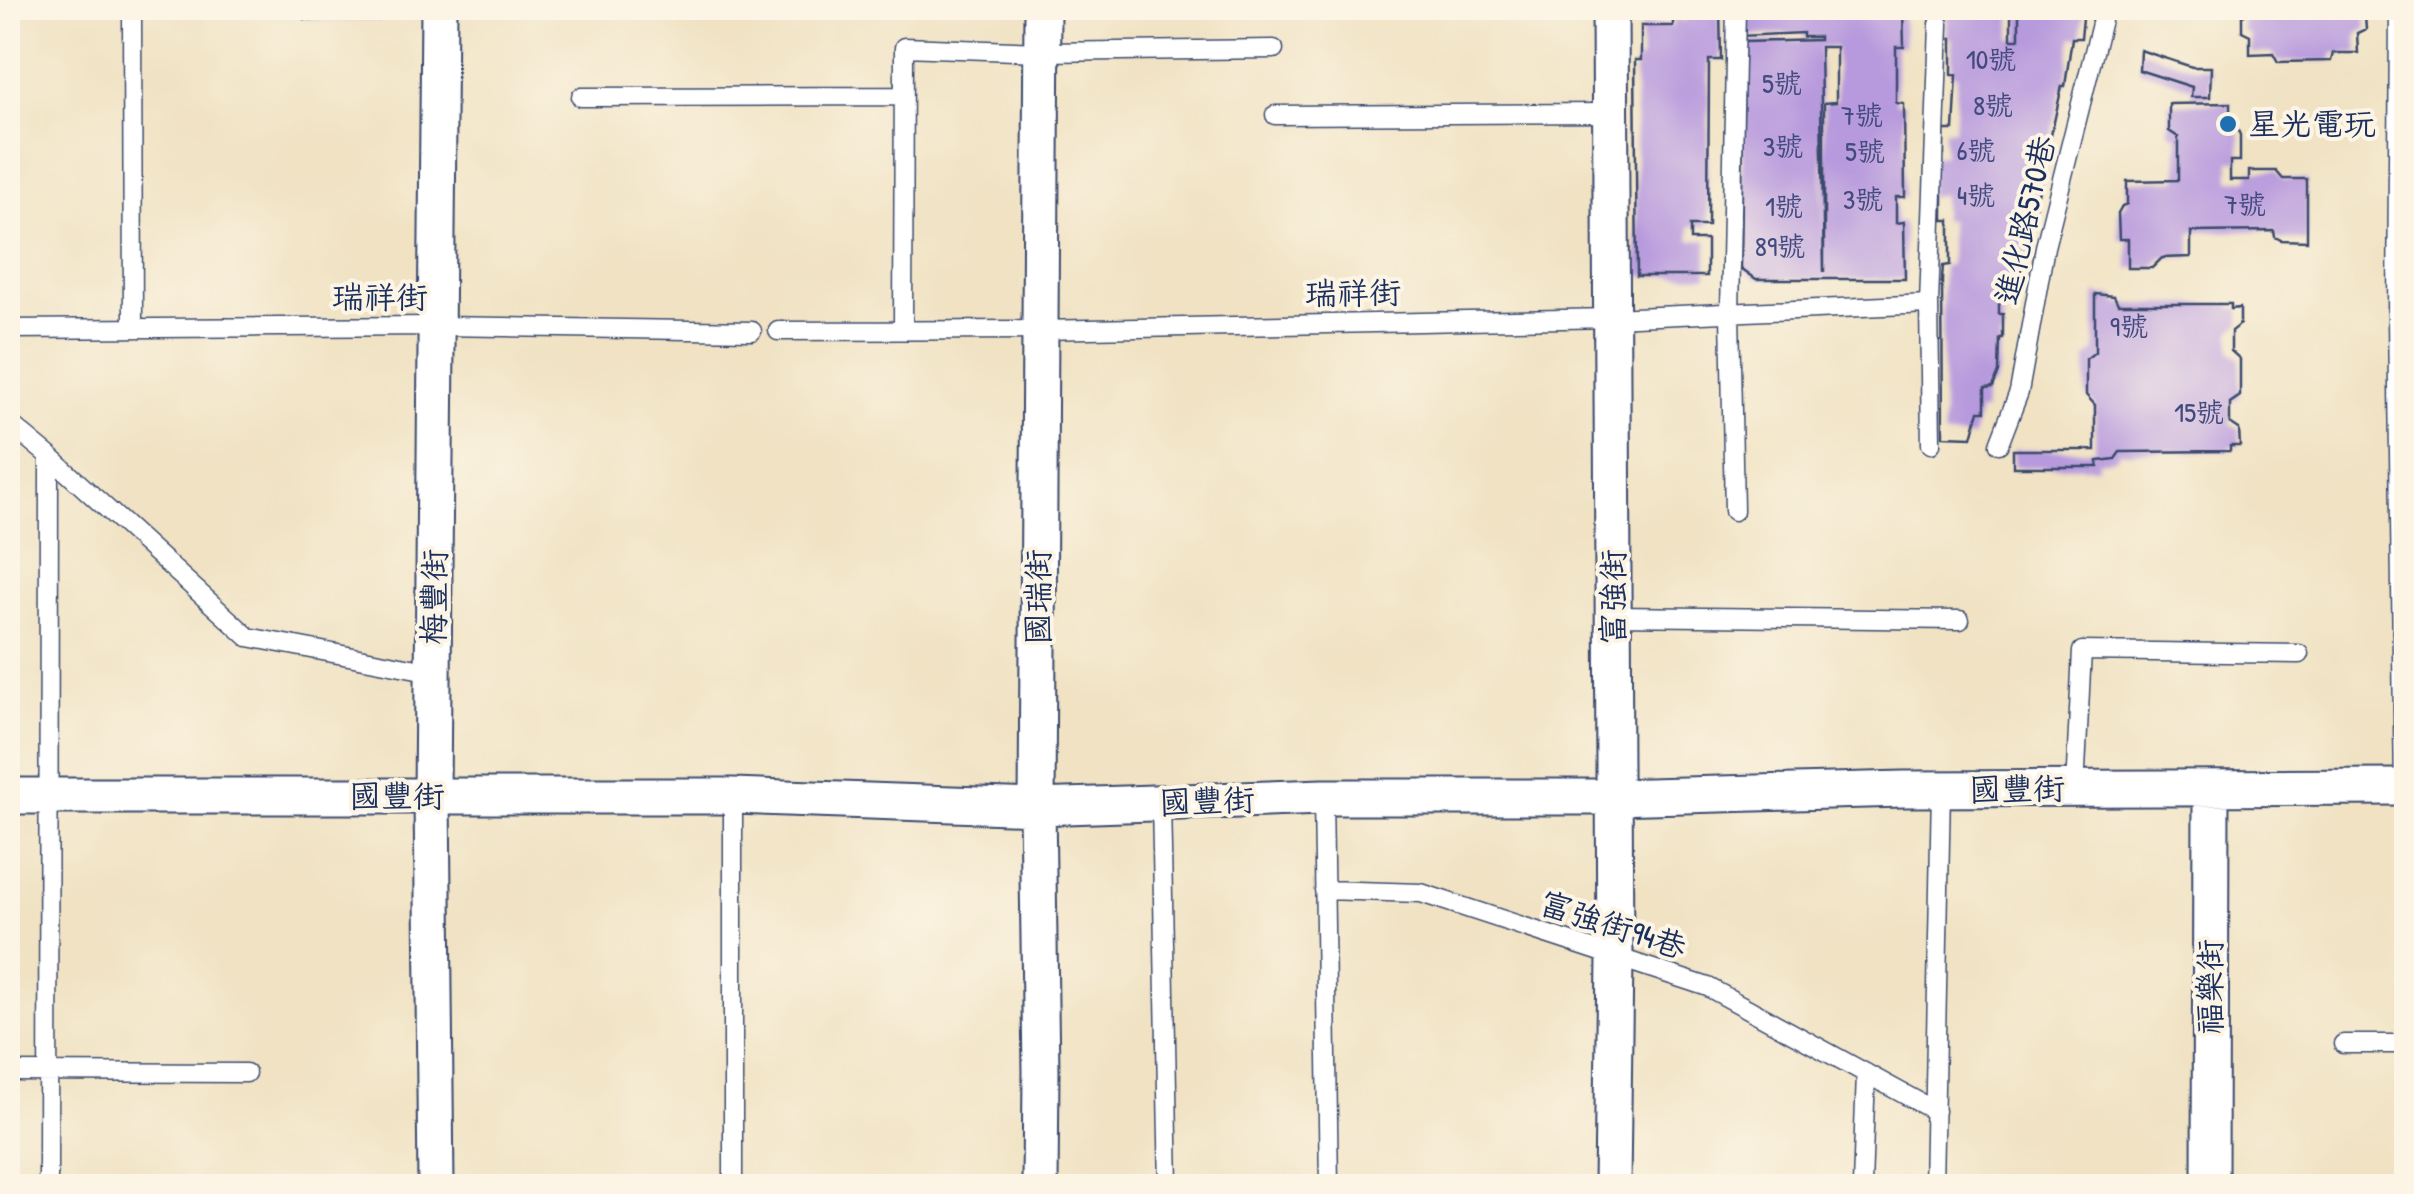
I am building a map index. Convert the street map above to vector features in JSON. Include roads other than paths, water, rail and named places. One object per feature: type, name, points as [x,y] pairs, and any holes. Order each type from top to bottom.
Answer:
[{"type":"street","name":"梅豐街","points":[[436,1186],[432,796],[439,8]]},
{"type":"street","name":"國瑞街","points":[[1040,1186],[1037,807],[1042,8]]},
{"type":"street","name":"富強街","points":[[1610,8],[1615,958],[1612,1186]]},
{"type":"street","name":"國豐街","points":[[8,796],[732,796],[1037,807],[1323,797],[2405,787]]},
{"type":"street","name":"福樂街","points":[[2210,1186],[2211,788]]},
{"type":"lane","points":[[132,8],[133,328]]},
{"type":"lane","points":[[1734,511],[1730,313],[1736,8]]},
{"type":"lane","name":"進化路570巷","points":[[1999,444],[2019,392],[2046,247],[2106,8]]},
{"type":"lane","points":[[2399,8],[2405,787]]},
{"type":"lane","points":[[1932,444],[1929,304],[1939,24]]},
{"type":"lane","points":[[903,329],[904,47],[1043,52],[1274,50]]},
{"type":"lane","points":[[580,97],[904,96]]},
{"type":"lane","points":[[1275,114],[1610,113]]},
{"type":"lane","name":"瑞祥街","points":[[778,332],[1612,318],[1929,304]]},
{"type":"lane","name":"瑞祥街","points":[[8,329],[437,326],[752,331]]},
{"type":"lane","points":[[8,422],[248,637],[433,672]]},
{"type":"lane","points":[[48,1186],[49,456]]},
{"type":"lane","points":[[1613,616],[1960,620]]},
{"type":"lane","points":[[2075,788],[2082,651],[2299,654]]},
{"type":"lane","points":[[1934,1186],[1941,790]]},
{"type":"lane","points":[[732,796],[734,1186]]},
{"type":"lane","points":[[1323,797],[1329,1186]]},
{"type":"lane","points":[[1161,802],[1169,1186]]},
{"type":"lane","name":"富強街94巷","points":[[1324,890],[1421,893],[1708,987],[1935,1111]]},
{"type":"lane","points":[[2343,1044],[2406,1044]]},
{"type":"lane","points":[[8,1072],[246,1073]]},
{"type":"lane","points":[[1862,1186],[1866,1073]]},
{"type":"place","name":"星光電玩","points":[[2228,124]]}]
